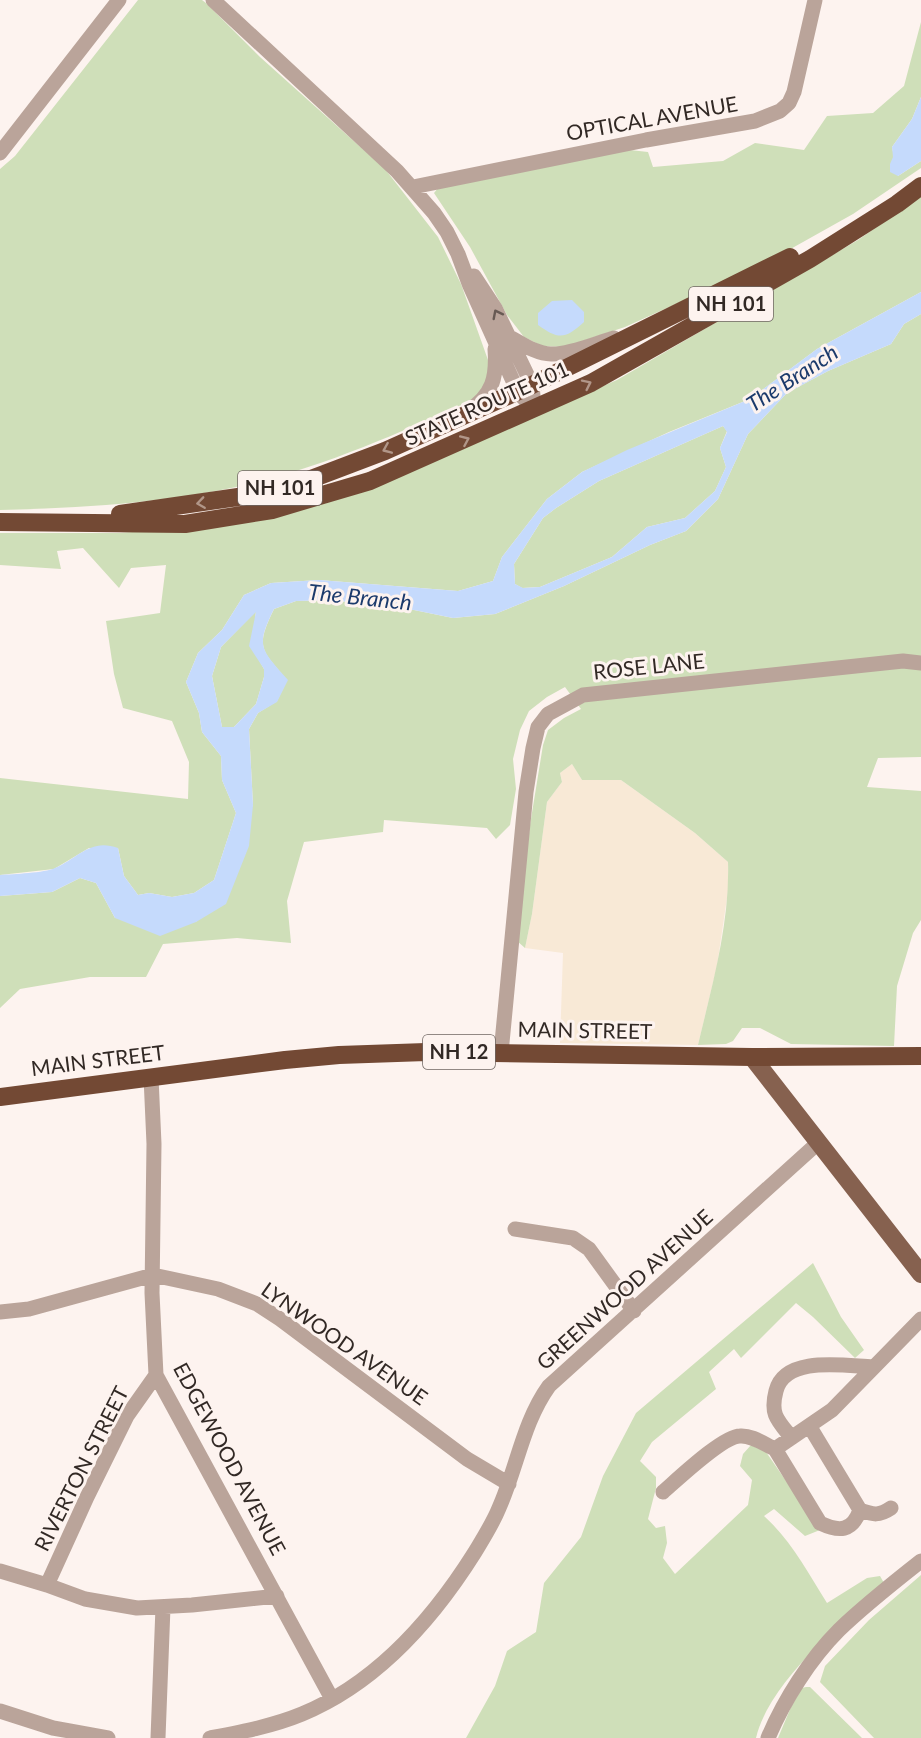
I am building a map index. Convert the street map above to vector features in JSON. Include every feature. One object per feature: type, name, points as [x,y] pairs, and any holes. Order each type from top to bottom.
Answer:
[{"type":"highway","name":"STATE ROUTE 101","points":[[25,522],[143,511],[237,497],[298,484],[384,451],[525,388],[829,238],[921,180]]},
{"type":"highway","name":"STATE ROUTE 101","points":[[0,522],[185,524],[272,510],[370,481],[591,383],[810,259],[897,204],[921,186]]},
{"type":"highway","name":"MAIN STREET","points":[[0,1097],[339,1055],[426,1052],[752,1057],[921,1056]]},
{"type":"main road","points":[[752,1057],[921,1274]]},
{"type":"street","points":[[0,153],[119,0]]},
{"type":"street","points":[[213,0],[413,187],[447,232],[534,409]]},
{"type":"street","name":"OPTICAL AVENUE","points":[[413,187],[646,140],[735,125],[770,116],[789,103],[794,92],[815,0]]},
{"type":"street","points":[[501,338],[550,354],[563,353],[654,325]]},
{"type":"street","points":[[455,419],[472,408],[493,384],[501,338]]},
{"type":"street","name":"ROSE LANE","points":[[501,1053],[526,792],[538,727],[548,714],[583,695],[903,660],[921,663]]},
{"type":"street","name":"EDGEWOOD AVENUE","points":[[152,1077],[154,1144],[152,1293],[156,1375],[333,1699]]},
{"type":"street","name":"GREENWOOD AVENUE","points":[[210,1738],[276,1724],[303,1714],[333,1699],[368,1676],[389,1658],[454,1586],[487,1533],[509,1484],[533,1413],[549,1386],[819,1142]]},
{"type":"street","points":[[514,1229],[573,1238],[589,1249],[633,1311]]},
{"type":"street","name":"LYNWOOD AVENUE","points":[[0,1311],[29,1309],[153,1275],[218,1289],[257,1304],[467,1459],[509,1484]]},
{"type":"street","points":[[775,1449],[810,1427],[831,1410],[921,1319]]},
{"type":"street","points":[[791,1437],[775,1417],[773,1405],[777,1387],[784,1376],[794,1370],[817,1365],[873,1367]]},
{"type":"street","name":"RIVERTON STREET","points":[[47,1585],[127,1416],[156,1375]]},
{"type":"street","points":[[810,1427],[860,1510],[872,1515],[880,1515],[891,1508]]},
{"type":"street","points":[[663,1492],[725,1440],[738,1435],[754,1438],[775,1449],[820,1523],[832,1528],[844,1529],[856,1521],[860,1510]]},
{"type":"street","points":[[768,1738],[777,1716],[802,1675],[838,1631],[921,1561]]},
{"type":"street","points":[[0,1571],[85,1599],[136,1608],[277,1596]]},
{"type":"street","points":[[158,1738],[163,1607]]},
{"type":"street","points":[[0,1711],[53,1728],[108,1738]]},
{"type":"shaded area","points":[[572,764],[582,780],[621,780],[695,833],[728,862],[729,884],[717,966],[698,1045],[560,1043],[563,953],[525,948],[532,914],[547,802],[562,782],[560,773]]},
{"type":"green space","points":[[138,0],[202,0],[260,57],[385,169],[438,237],[461,284],[488,360],[489,371],[486,382],[477,396],[468,402],[357,450],[270,479],[212,492],[152,501],[0,510],[0,169],[15,156]]},
{"type":"green space","points":[[921,22],[921,97],[912,119],[892,147],[898,176],[921,161],[921,168],[853,214],[762,265],[625,327],[564,347],[542,346],[524,337],[507,315],[470,247],[434,193],[438,188],[630,150],[648,152],[653,167],[723,161],[755,143],[804,150],[827,116],[873,113],[904,86]]},
{"type":"green space","points":[[921,196],[921,292],[817,349],[750,399],[669,432],[582,472],[547,499],[502,557],[493,581],[458,591],[319,580],[271,583],[244,595],[222,630],[198,653],[186,682],[199,713],[202,732],[221,756],[222,780],[236,813],[214,880],[194,893],[172,897],[149,893],[138,895],[124,876],[118,848],[89,848],[54,869],[0,875],[0,778],[188,799],[189,762],[172,721],[123,708],[114,674],[106,621],[160,613],[166,565],[131,568],[119,588],[83,548],[57,551],[61,569],[0,565],[0,533],[119,533],[200,527],[287,511],[537,414],[617,380],[858,240]]},
{"type":"green space","points":[[921,314],[921,757],[878,758],[867,787],[921,791],[921,920],[913,933],[897,986],[894,1046],[791,1044],[760,1028],[742,1028],[733,1041],[726,1044],[698,1045],[723,931],[728,862],[695,833],[621,780],[582,780],[572,764],[560,773],[562,782],[547,802],[532,914],[525,948],[517,941],[530,825],[543,745],[548,730],[581,709],[565,687],[529,711],[520,730],[513,759],[516,789],[510,825],[496,839],[487,828],[384,820],[383,832],[304,842],[287,901],[291,943],[237,938],[163,944],[146,977],[90,977],[20,989],[0,1008],[0,896],[52,892],[80,878],[96,883],[115,918],[196,922],[253,805],[249,729],[258,713],[277,701],[287,680],[271,661],[264,648],[264,632],[274,609],[296,601],[332,600],[414,610],[453,618],[495,614],[564,586],[650,545],[686,531],[718,499],[748,434],[787,393],[828,371],[891,344],[904,324]]},
{"type":"green space","points":[[723,426],[727,431],[720,448],[726,467],[715,491],[685,518],[647,527],[612,557],[540,587],[522,588],[515,584],[514,564],[543,518],[556,508],[599,481]]},
{"type":"green space","points":[[256,611],[259,660],[264,669],[264,677],[256,704],[234,727],[222,727],[212,676],[221,647]]},
{"type":"green space","points":[[813,1263],[841,1317],[864,1350],[855,1358],[796,1303],[741,1358],[734,1349],[709,1372],[716,1389],[652,1442],[640,1461],[656,1477],[656,1488],[648,1519],[656,1528],[665,1526],[667,1543],[663,1558],[675,1574],[748,1505],[752,1480],[740,1466],[743,1454],[751,1445],[766,1452],[820,1530],[805,1536],[774,1509],[764,1516],[791,1546],[827,1603],[867,1578],[880,1576],[884,1583],[829,1634],[791,1675],[764,1717],[756,1738],[466,1738],[495,1686],[507,1651],[536,1632],[544,1583],[581,1537],[603,1476],[636,1413]]},
{"type":"green space","points":[[921,1575],[921,1738],[874,1738],[820,1682],[825,1666],[869,1620]]},
{"type":"green space","points":[[810,1687],[862,1738],[778,1738],[791,1707],[802,1688]]},
{"type":"water","points":[[921,97],[921,161],[898,176],[890,172],[892,147],[912,119]]},
{"type":"water","name":"The Branch","points":[[921,292],[921,314],[904,324],[891,344],[828,371],[787,393],[748,434],[718,499],[686,531],[650,545],[564,586],[495,614],[453,618],[414,610],[332,600],[296,601],[274,609],[264,632],[264,647],[288,680],[277,702],[258,713],[249,729],[253,805],[249,846],[226,904],[196,922],[160,936],[115,918],[96,883],[80,878],[52,892],[0,896],[0,875],[50,870],[85,850],[100,846],[118,848],[124,876],[138,895],[149,893],[172,897],[194,893],[214,880],[236,813],[222,780],[221,756],[202,732],[199,713],[186,682],[198,653],[222,630],[244,595],[271,583],[319,580],[458,591],[493,581],[502,557],[547,499],[582,472],[627,450],[750,399],[817,349]],"holes":[[[723,426],[727,432],[720,448],[726,467],[715,491],[685,518],[647,527],[612,557],[540,587],[523,588],[515,584],[514,564],[543,518],[556,508],[599,481]],[[256,612],[249,646],[264,669],[264,677],[256,704],[234,727],[222,727],[212,676],[221,647]]]},
{"type":"water","points":[[572,300],[584,312],[584,322],[572,332],[562,336],[557,335],[538,325],[538,313],[552,301]]}]
